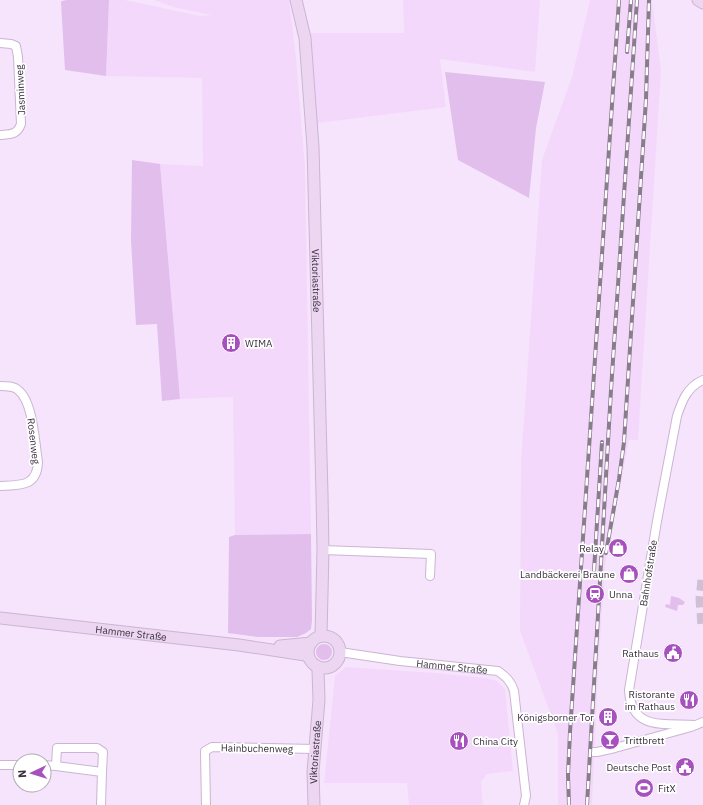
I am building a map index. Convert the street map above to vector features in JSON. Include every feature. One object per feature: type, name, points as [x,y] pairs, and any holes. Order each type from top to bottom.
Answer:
[{"type":"street","name":"Viktoriastraße","points":[[296,0],[305,38],[313,147],[323,550],[322,563],[325,636]]},
{"type":"street","points":[[698,0],[703,3]]},
{"type":"street","name":"Jasminweg","points":[[0,43],[16,46],[21,124],[19,131],[12,134],[0,135]]},
{"type":"street","name":"Bahnhofstraße","points":[[699,723],[663,723],[642,720],[637,716],[632,708],[629,690],[657,521],[677,416],[682,401],[690,389],[703,380]]},
{"type":"street","name":"Rosenweg","points":[[0,386],[17,388],[27,400],[34,434],[38,467],[34,479],[28,482],[19,486],[0,486]]},
{"type":"street","points":[[323,550],[431,554],[430,576]]},
{"type":"street","name":"Hammer Straße","points":[[0,618],[262,648],[305,655],[309,657]]},
{"type":"street","points":[[325,636],[337,642],[340,652],[337,662],[323,668],[313,664],[309,657],[308,650],[311,643],[316,638],[325,636]]},
{"type":"street","name":"Hammer Straße","points":[[262,648],[311,643]]},
{"type":"street","name":"Hammer Straße","points":[[340,652],[400,661],[498,671],[505,676],[510,681],[514,691],[526,796],[525,804]]},
{"type":"street","name":"Viktoriastraße","points":[[314,805],[313,772],[319,700],[318,670],[316,666]]},
{"type":"street","name":"Viktoriastraße","points":[[319,700],[328,667]]},
{"type":"street","name":"Bahnhofstraße","points":[[593,752],[660,736],[699,723]]},
{"type":"street","name":"Hainbuchenweg","points":[[206,805],[206,751],[212,747],[315,748]]},
{"type":"street","points":[[56,766],[58,748],[97,748],[103,752],[101,805]]},
{"type":"street","points":[[0,765],[12,765]]},
{"type":"street","points":[[52,766],[102,772]]},
{"type":"shaded area","points":[[67,0],[109,0],[106,76],[65,70],[61,2]]},
{"type":"shaded area","points":[[109,0],[125,0],[200,16],[211,15],[173,7],[154,0],[289,0],[296,58],[305,167],[311,534],[235,535],[233,397],[180,399],[160,164],[203,166],[202,78],[106,76]]},
{"type":"shaded area","points":[[403,0],[540,0],[535,72],[440,59],[446,107],[317,123],[308,33],[404,33]]},
{"type":"shaded area","points":[[590,0],[652,0],[661,71],[638,440],[629,440],[605,566],[598,671],[592,805],[558,805],[558,734],[520,631],[521,462],[542,160],[572,77]]},
{"type":"shaded area","points":[[445,72],[545,82],[536,128],[529,198],[458,160]]},
{"type":"shaded area","points":[[132,160],[160,164],[180,399],[162,401],[157,324],[136,325],[131,240]]},
{"type":"shaded area","points":[[311,534],[311,629],[297,637],[258,637],[228,633],[229,537],[235,535]]},
{"type":"shaded area","points":[[671,596],[679,598],[685,602],[683,605],[678,605],[677,611],[665,607],[666,604],[670,605]]},
{"type":"shaded area","points":[[324,644],[330,646],[332,652],[330,658],[324,660],[318,658],[316,652],[318,646]]},
{"type":"shaded area","points":[[346,667],[435,673],[486,678],[497,681],[505,689],[513,771],[487,774],[481,782],[483,805],[409,805],[407,783],[324,783],[335,676]]},
{"type":"tunnel","points":[[703,580],[701,599],[703,626]]},
{"type":"railway","points":[[569,805],[568,775],[570,732],[619,0]]},
{"type":"railway","points":[[627,52],[631,0]]},
{"type":"railway","points":[[587,805],[611,390],[637,0]]},
{"type":"railway","points":[[606,553],[624,442],[646,99],[649,0]]},
{"type":"railway","points":[[594,571],[602,442]]},
{"type":"place","name":"WIMA","points":[[231,343]]},
{"type":"place","name":"Relay","points":[[618,548]]},
{"type":"place","name":"Landbäckerei Braune","points":[[629,574]]},
{"type":"place","name":"Unna","points":[[595,594]]},
{"type":"place","name":"Rathaus","points":[[673,653]]},
{"type":"place","name":"Ristorante im Rathaus","points":[[689,700]]},
{"type":"place","name":"Königsborner Tor","points":[[608,717]]},
{"type":"place","name":"Trittbrett","points":[[610,740]]},
{"type":"place","name":"China City","points":[[459,741]]},
{"type":"place","name":"Deutsche Post","points":[[685,767]]},
{"type":"place","name":"FitX","points":[[644,788]]}]
